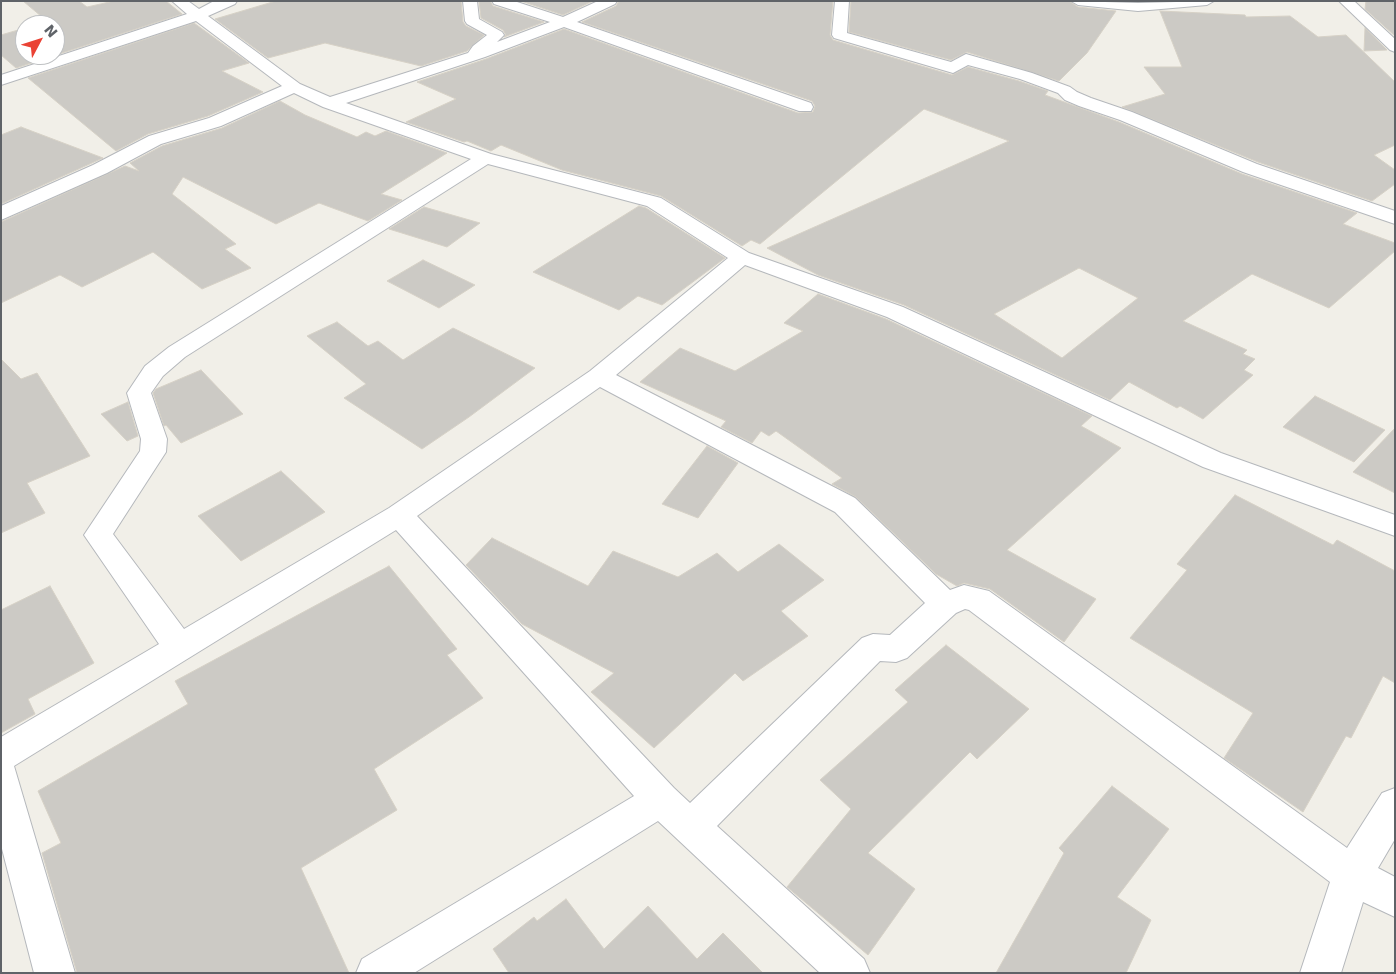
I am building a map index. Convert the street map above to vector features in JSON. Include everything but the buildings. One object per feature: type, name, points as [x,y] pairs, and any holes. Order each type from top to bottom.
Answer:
[{"type":"street","points":[[179,1],[196,16],[294,87],[329,103],[485,158],[654,202],[742,257],[895,312],[1212,460],[1395,526]]},
{"type":"street","points":[[1,80],[196,16],[217,5],[230,1]]},
{"type":"street","points":[[470,1],[472,21],[496,34],[478,49],[474,56]]},
{"type":"street","points":[[499,1],[805,107]]},
{"type":"street","points":[[329,103],[474,56],[564,22],[610,1]]},
{"type":"street","points":[[842,1],[840,35],[952,68],[966,59],[1026,76],[1064,90],[1071,96],[1085,102],[1126,116],[1250,168],[1395,218]]},
{"type":"street","points":[[1078,1],[1138,7],[1207,1]]},
{"type":"street","points":[[1346,1],[1394,46]]},
{"type":"street","points":[[1,214],[155,140],[187,128],[215,122],[294,87]]},
{"type":"street","points":[[180,648],[98,535],[153,452],[154,439],[139,393],[154,371],[177,352],[485,158]]},
{"type":"street","points":[[1,756],[399,515],[599,376],[742,257]]},
{"type":"street","points":[[599,376],[845,505],[945,604]]},
{"type":"street","points":[[399,515],[662,800],[690,828],[850,973]]},
{"type":"street","points":[[690,828],[873,647],[896,649],[945,604],[964,598],[978,600],[1352,875],[1395,898]]},
{"type":"street","points":[[1,776],[55,973]]},
{"type":"street","points":[[376,973],[662,800]]},
{"type":"street","points":[[1320,973],[1352,875],[1395,804]]}]
